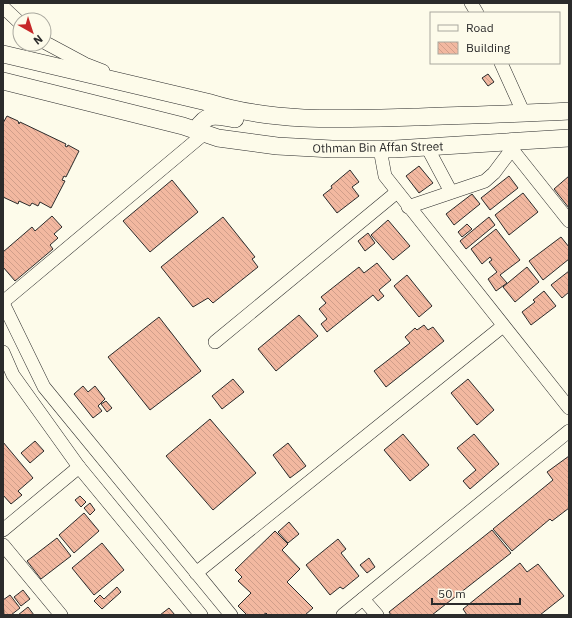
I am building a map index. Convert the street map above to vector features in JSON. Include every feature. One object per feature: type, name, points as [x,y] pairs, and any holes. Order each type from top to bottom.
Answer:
[{"type":"main road","points":[[3,54],[237,111],[295,118],[334,119],[524,114],[569,111]]},
{"type":"main road","name":"Othman Bin Affan Street","points":[[3,81],[218,138],[277,146],[332,150],[380,149],[427,146],[509,145],[569,138]]},
{"type":"main road","points":[[200,132],[202,120],[210,116],[290,128],[334,119]]},
{"type":"street","points":[[471,3],[476,12]]},
{"type":"street","points":[[3,6],[12,15]]},
{"type":"street","points":[[52,46],[85,64],[163,92]]},
{"type":"street","points":[[501,64],[524,114]]},
{"type":"street","points":[[200,132],[3,302],[44,387],[231,615]]},
{"type":"street","points":[[408,207],[485,181],[490,177],[509,145],[569,221]]},
{"type":"street","points":[[427,146],[451,192]]},
{"type":"street","points":[[380,149],[385,176],[408,207],[569,408]]},
{"type":"street","points":[[215,342],[397,192]]},
{"type":"street","points":[[196,573],[503,326]]},
{"type":"street","points":[[3,352],[8,377],[79,467],[201,615]]},
{"type":"street","points":[[342,615],[569,431]]},
{"type":"street","points":[[3,530],[79,467]]},
{"type":"street","points":[[3,545],[61,615]]},
{"type":"street","points":[[363,598],[377,615]]},
{"type":"building","points":[[488,74],[494,82],[488,86],[482,78]]},
{"type":"building","points":[[7,116],[18,121],[19,124],[20,122],[66,144],[65,146],[67,147],[68,145],[79,151],[66,177],[64,176],[62,180],[65,181],[51,208],[40,202],[38,206],[32,203],[30,206],[19,201],[18,204],[3,197],[3,123]]},
{"type":"building","points":[[419,166],[433,183],[419,193],[406,176]]},
{"type":"building","points":[[350,170],[359,182],[352,187],[359,196],[337,213],[323,195]]},
{"type":"building","points":[[509,176],[518,188],[490,210],[481,198]]},
{"type":"building","points":[[569,176],[569,208],[554,189]]},
{"type":"building","points":[[172,180],[198,212],[150,252],[123,221]]},
{"type":"building","points":[[523,193],[538,212],[509,235],[495,215]]},
{"type":"building","points":[[472,194],[480,204],[454,225],[446,214]]},
{"type":"building","points":[[52,216],[62,227],[54,234],[58,238],[50,245],[53,249],[15,281],[3,267],[3,252],[32,227],[35,231]]},
{"type":"building","points":[[223,217],[255,257],[252,259],[258,267],[213,303],[208,298],[193,307],[161,267]]},
{"type":"building","points":[[489,217],[495,225],[466,249],[460,241]]},
{"type":"building","points":[[388,220],[410,246],[393,260],[371,235]]},
{"type":"building","points":[[467,224],[472,229],[462,237],[458,232]]},
{"type":"building","points":[[496,229],[520,260],[500,275],[507,283],[496,291],[488,279],[497,272],[489,262],[492,260],[490,257],[482,264],[471,249]]},
{"type":"building","points":[[368,233],[375,243],[365,251],[358,241]]},
{"type":"building","points":[[561,237],[569,247],[569,259],[543,280],[529,261]]},
{"type":"building","points":[[377,263],[391,280],[379,290],[384,296],[378,301],[373,295],[327,332],[321,324],[327,319],[319,309],[326,303],[321,297],[359,267],[364,273]]},
{"type":"building","points":[[527,267],[539,282],[515,302],[503,287]]},
{"type":"building","points":[[569,271],[569,292],[562,298],[551,285]]},
{"type":"building","points":[[407,275],[432,306],[419,317],[394,286]]},
{"type":"building","points":[[544,291],[556,306],[531,325],[522,312],[535,302],[533,300]]},
{"type":"building","points":[[299,315],[318,336],[276,371],[258,349]]},
{"type":"building","points":[[159,317],[201,371],[150,410],[108,357]]},
{"type":"building","points":[[424,325],[428,330],[433,327],[444,341],[386,387],[374,371],[410,343],[405,337],[415,328],[417,330]]},
{"type":"building","points":[[233,379],[244,392],[222,409],[212,396]]},
{"type":"building","points":[[468,379],[494,410],[477,425],[451,393]]},
{"type":"building","points":[[83,386],[88,392],[95,386],[105,399],[98,406],[102,411],[93,418],[74,394]]},
{"type":"building","points":[[106,401],[112,408],[107,412],[101,404]]},
{"type":"building","points":[[210,419],[256,473],[213,510],[166,456]]},
{"type":"building","points":[[403,434],[429,465],[410,481],[384,450]]},
{"type":"building","points":[[474,434],[499,464],[470,489],[463,481],[476,470],[457,448]]},
{"type":"building","points":[[35,441],[44,451],[30,463],[21,453]]},
{"type":"building","points":[[3,442],[33,478],[18,491],[22,495],[11,504],[3,495]]},
{"type":"building","points":[[288,443],[306,466],[290,478],[273,455]]},
{"type":"building","points":[[569,456],[569,508],[552,521],[550,519],[512,551],[493,529],[553,480],[547,472]]},
{"type":"building","points":[[80,496],[86,502],[81,507],[75,500]]},
{"type":"building","points":[[90,503],[95,510],[90,515],[84,508]]},
{"type":"building","points":[[84,513],[99,531],[74,553],[59,535]]},
{"type":"building","points":[[289,522],[299,534],[288,543],[278,532]]},
{"type":"building","points":[[492,530],[511,553],[432,615],[391,615],[389,612]]},
{"type":"building","points":[[275,531],[288,544],[282,550],[300,569],[287,582],[313,608],[305,615],[268,615],[266,613],[263,615],[247,615],[238,606],[251,593],[238,581],[242,577],[235,570]]},
{"type":"building","points":[[57,538],[71,556],[41,579],[27,561]]},
{"type":"building","points":[[338,539],[346,549],[341,553],[359,576],[343,589],[340,587],[330,595],[306,565]]},
{"type":"building","points":[[102,543],[124,570],[94,595],[72,568]]},
{"type":"building","points":[[369,558],[375,567],[367,573],[360,565]]},
{"type":"building","points":[[520,563],[527,572],[538,564],[564,596],[540,615],[467,615],[463,609]]},
{"type":"building","points":[[117,587],[121,592],[102,609],[94,601],[100,595],[104,599]]},
{"type":"building","points":[[23,590],[30,599],[21,606],[14,597]]},
{"type":"building","points":[[10,595],[20,608],[11,615],[4,615],[3,600]]},
{"type":"building","points":[[28,607],[34,615],[18,615]]},
{"type":"building","points":[[169,608],[175,615],[160,615]]}]
